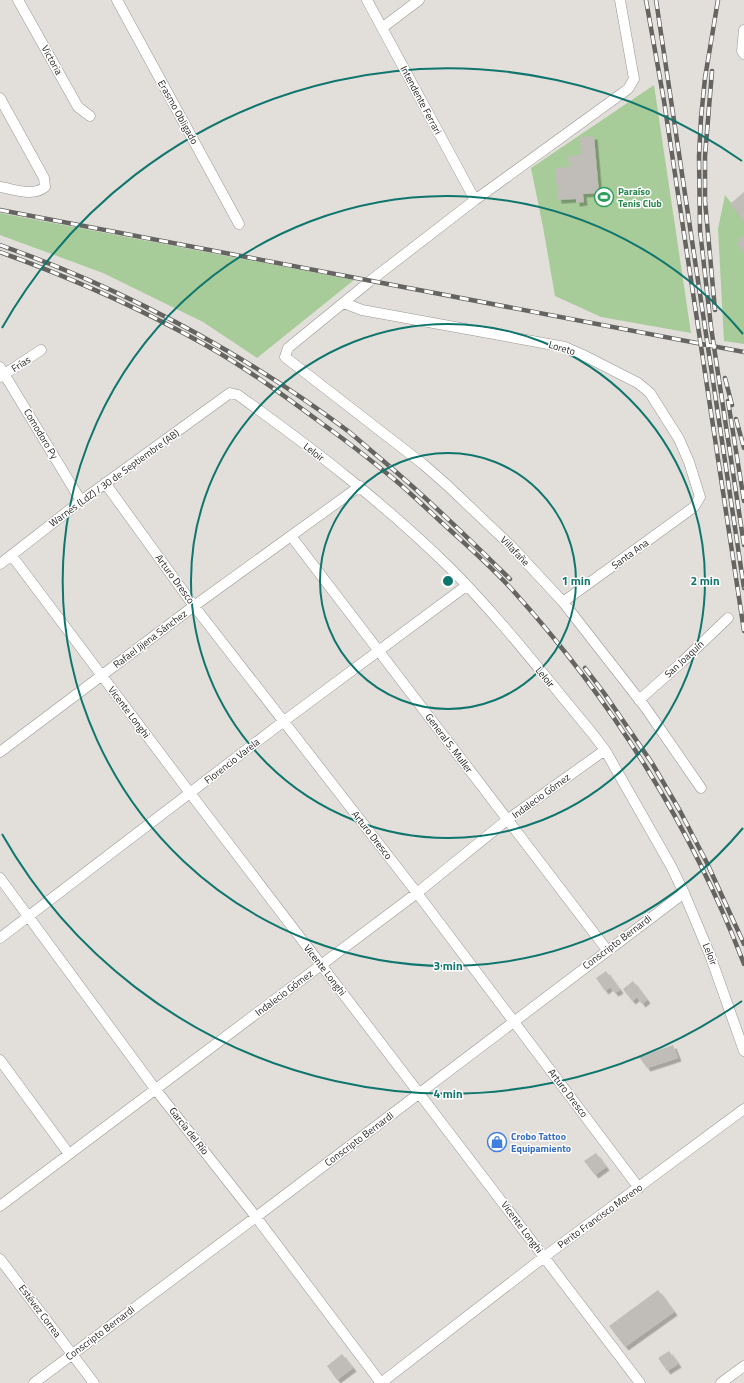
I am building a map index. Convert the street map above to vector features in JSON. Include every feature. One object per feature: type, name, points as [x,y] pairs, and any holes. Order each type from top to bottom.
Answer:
[{"type":"street","name":"Victoria","points":[[18,0],[78,107],[90,116]]},
{"type":"street","name":"Erasmo Obligado","points":[[117,0],[240,224]]},
{"type":"street","name":"Intendente Ferrari","points":[[367,0],[475,200]]},
{"type":"street","points":[[382,28],[419,0]]},
{"type":"street","points":[[344,303],[370,281],[475,200],[628,89],[634,79],[620,0]]},
{"type":"street","points":[[744,30],[742,51],[744,54]]},
{"type":"street","points":[[0,98],[44,178],[45,187],[39,191],[32,192],[0,187]]},
{"type":"street","name":"Villafañe","points":[[344,303],[288,348],[284,357],[423,464],[512,547],[563,602],[639,700],[701,788]]},
{"type":"street","name":"Loreto","points":[[344,303],[362,310],[565,347],[578,352],[638,383],[650,393],[684,450],[700,497],[697,505]]},
{"type":"street","name":"Frías","points":[[1,373],[41,350]]},
{"type":"street","name":"Comodoro Py","points":[[1,373],[81,501]]},
{"type":"street","name":"Warnes (LdZ) / 30 de Septiembre (AB)","points":[[0,564],[105,483],[230,393]]},
{"type":"street","name":"Leloir","points":[[230,393],[238,396],[250,404],[360,486],[429,549],[483,603],[592,733],[605,750],[671,866],[684,893],[710,955],[744,1050]]},
{"type":"street","name":"Arturo Dresco","points":[[105,483],[194,606],[514,1021],[639,1188]]},
{"type":"street","name":"Rafael Jijena Sánchez","points":[[0,752],[194,606],[360,486]]},
{"type":"street","name":"Santa Ana","points":[[563,602],[697,505]]},
{"type":"street","name":"General S. Muller","points":[[291,536],[607,950]]},
{"type":"street","name":"Vicente Longhi","points":[[12,556],[190,793],[640,1383]]},
{"type":"street","name":"Florencio Varela","points":[[0,938],[28,915],[284,721],[466,586]]},
{"type":"street","name":"San Joaquín","points":[[639,700],[728,618]]},
{"type":"street","name":"Indalecio Gómez","points":[[0,1206],[416,893],[507,820],[605,750]]},
{"type":"street","name":"García del Río","points":[[0,878],[156,1090],[256,1217],[381,1383]]},
{"type":"street","name":"Conscripto Bernardi","points":[[34,1383],[684,893]]},
{"type":"street","points":[[0,1060],[69,1154]]},
{"type":"street","name":"Perito Francisco Moreno","points":[[381,1383],[544,1257],[744,1110]]},
{"type":"street","name":"Estévez Correa","points":[[0,1259],[94,1383]]},
{"type":"street","points":[[721,1383],[744,1366]]},
{"type":"green space","name":"Paraíso Tenis Club","points":[[654,85],[691,333],[601,317],[555,296],[531,168]]},
{"type":"green space","points":[[725,195],[744,219],[744,344],[724,341],[718,229]]},
{"type":"green space","points":[[0,213],[354,280],[257,358],[203,322],[103,273],[0,235]]},
{"type":"building","points":[[594,136],[599,193],[583,194],[584,202],[576,203],[576,199],[558,200],[555,168],[569,167],[568,156],[581,155],[580,137]]},
{"type":"building","points":[[744,192],[744,222],[730,204]]},
{"type":"building","points":[[743,236],[744,253],[737,244],[741,242],[738,239]]},
{"type":"building","points":[[606,971],[620,990],[615,993],[610,987],[605,991],[596,978]]},
{"type":"building","points":[[633,981],[647,1000],[642,1004],[637,997],[632,1001],[623,989]]},
{"type":"building","points":[[673,1045],[678,1058],[647,1068],[639,1057]]},
{"type":"building","points":[[596,1153],[606,1167],[595,1175],[584,1161]]},
{"type":"building","points":[[658,1290],[674,1312],[625,1347],[609,1326]]},
{"type":"building","points":[[669,1351],[678,1364],[667,1371],[658,1358]]},
{"type":"building","points":[[342,1354],[353,1368],[337,1380],[327,1366]]},
{"type":"railway","points":[[646,0],[664,101],[744,631]]},
{"type":"railway","points":[[656,0],[744,588]]},
{"type":"railway","points":[[718,0],[705,78],[701,118],[699,156],[700,230],[711,327],[744,545]]},
{"type":"railway","points":[[712,71],[705,156],[705,201],[715,310]]},
{"type":"railway","points":[[0,210],[744,352]]},
{"type":"railway","points":[[0,245],[46,262],[137,302],[224,349],[308,402],[352,434],[398,473],[510,579]]},
{"type":"railway","points":[[0,252],[54,272],[132,307],[184,333],[238,365],[296,404],[369,459],[402,486],[484,561],[516,594],[552,635],[585,678],[647,768],[675,816],[700,864],[723,913],[744,964]]},
{"type":"railway","points":[[725,378],[732,405]]},
{"type":"railway","points":[[728,401],[744,501]]},
{"type":"railway","points":[[736,419],[744,448]]},
{"type":"railway","points":[[585,668],[652,763],[680,811],[707,863],[744,944]]},
{"type":"place","name":"Paraíso Tenis Club","points":[[604,197]]},
{"type":"place","name":"Crobo Tattoo Equipamiento","points":[[497,1142]]}]
